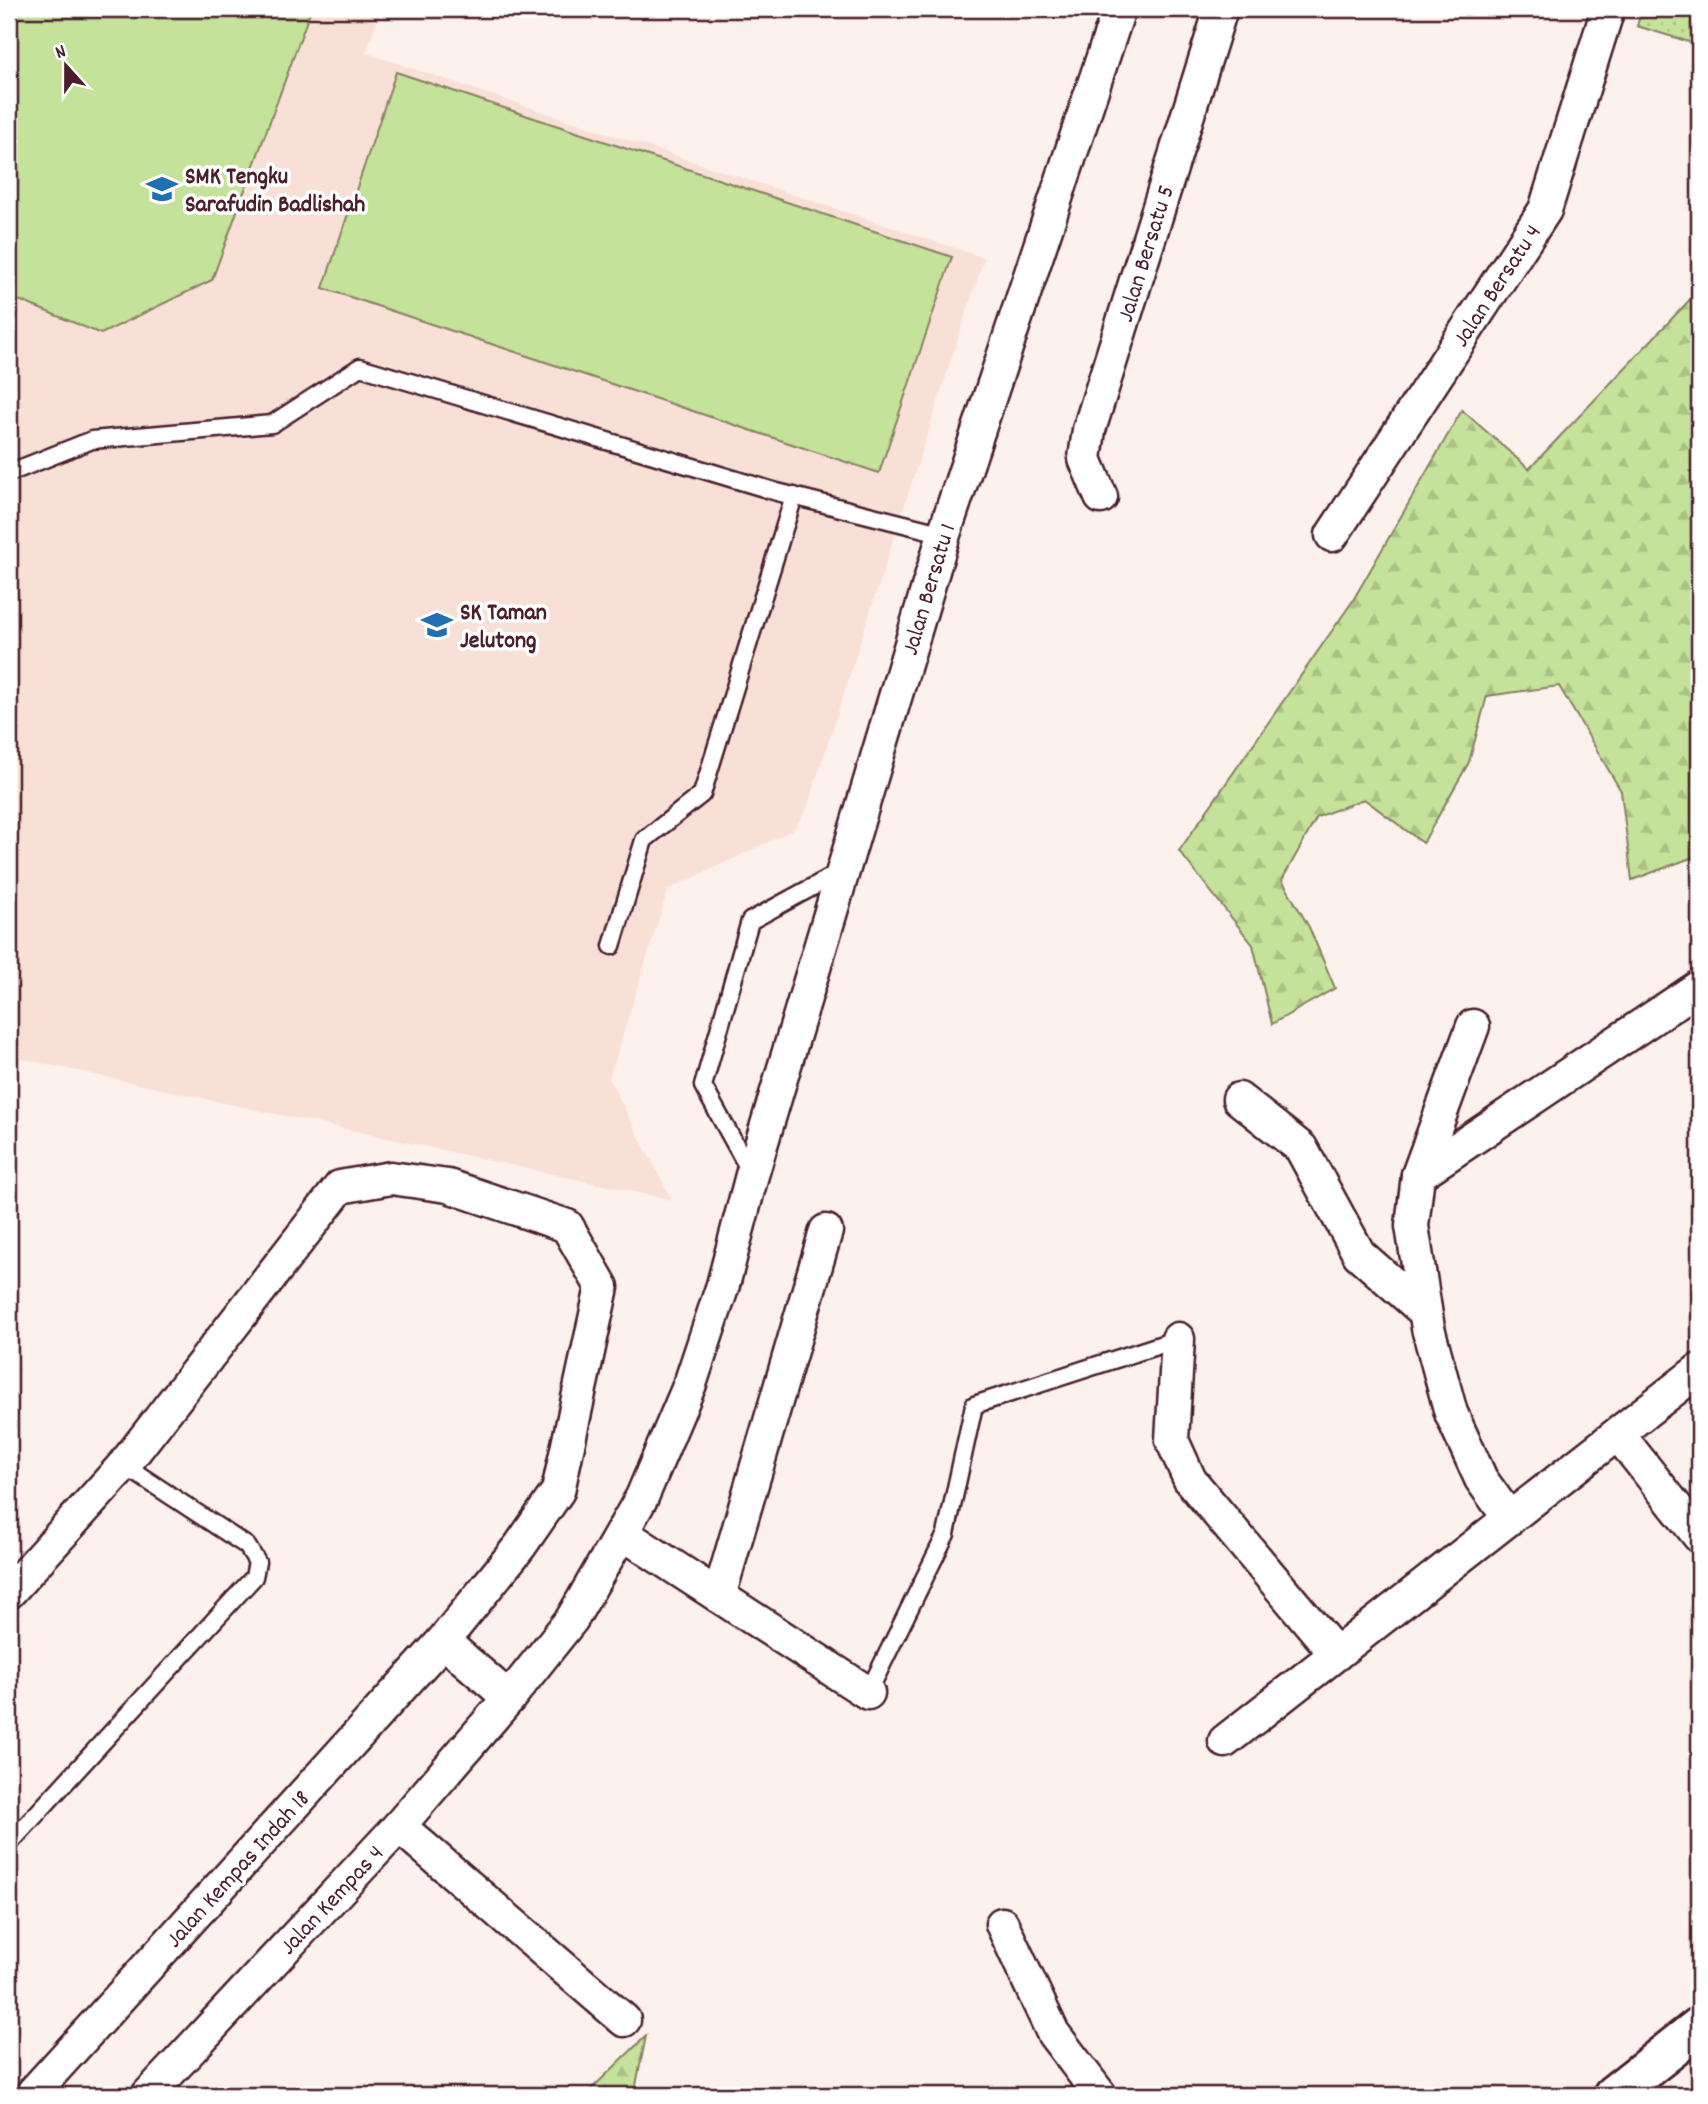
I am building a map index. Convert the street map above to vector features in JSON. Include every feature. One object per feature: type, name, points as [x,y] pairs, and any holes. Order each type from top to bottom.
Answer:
[{"type":"main road","points":[[1613,2095],[1697,2034]]},
{"type":"street","name":"Jalan Bersatu 1","points":[[622,1533],[642,1497],[690,1384],[723,1285],[752,1175],[944,534],[1119,9]]},
{"type":"street","name":"Jalan Bersatu 5","points":[[1101,496],[1085,459],[1089,430],[1221,9]]},
{"type":"street","name":"Jalan Bersatu 4","points":[[1332,535],[1545,210],[1608,9]]},
{"type":"street","points":[[1418,1175],[1699,987]]},
{"type":"street","points":[[1473,1026],[1418,1175],[1412,1226],[1425,1312],[1451,1413],[1481,1479],[1509,1518]]},
{"type":"street","points":[[1239,1099],[1301,1147],[1359,1254],[1425,1312]]},
{"type":"street","name":"Jalan Kempas Indah 18","points":[[9,1592],[124,1465],[340,1187],[391,1178],[448,1186],[567,1226],[602,1287],[558,1491],[520,1546],[443,1641],[31,2095]]},
{"type":"street","points":[[719,1596],[826,1231]]},
{"type":"street","points":[[1178,1339],[1172,1440],[1190,1480],[1336,1654]]},
{"type":"street","points":[[1225,1741],[1699,1370]]},
{"type":"street","points":[[1618,1434],[1699,1536]]},
{"type":"street","points":[[622,1533],[868,1693]]},
{"type":"street","name":"Jalan Kempas 4","points":[[148,2095],[398,1826],[509,1698],[572,1619],[622,1533]]},
{"type":"street","points":[[443,1641],[509,1698]]},
{"type":"street","points":[[398,1826],[624,2020]]},
{"type":"street","points":[[1002,1924],[1053,2033],[1100,2095]]},
{"type":"lane","points":[[9,473],[92,440],[272,424],[360,367],[794,496],[944,534]]},
{"type":"lane","points":[[612,946],[644,840],[702,794],[794,496]]},
{"type":"lane","points":[[752,1175],[704,1086],[750,921],[844,870]]},
{"type":"lane","points":[[868,1693],[946,1534],[974,1405],[1178,1339]]},
{"type":"lane","points":[[9,1844],[254,1577],[257,1562],[247,1546],[124,1465]]},
{"type":"shaded area","name":"SK Taman Jelutong","points":[[9,9],[381,9],[366,53],[984,258],[806,811],[793,830],[668,890],[609,1079],[672,1200],[9,1056]]},
{"type":"green space","name":"SMK Tengku Sarafudin Badlishah","points":[[9,9],[311,9],[212,280],[101,334],[9,296]]},
{"type":"green space","points":[[1642,9],[1699,9],[1699,45],[1637,26]]},
{"type":"green space","points":[[396,72],[952,257],[879,473],[323,288]]},
{"type":"green space","points":[[1699,290],[1699,855],[1632,880],[1621,791],[1559,686],[1487,696],[1469,762],[1423,843],[1364,799],[1317,817],[1282,880],[1309,927],[1335,988],[1272,1024],[1253,945],[1179,851],[1352,602],[1462,410],[1529,469]]},
{"type":"green space","points":[[646,2036],[634,2095],[585,2095]]},
{"type":"place","name":"SMK Tengku Sarafudin Badlishah","points":[[162,189]]},
{"type":"place","name":"SK Taman Jelutong","points":[[437,625]]}]
